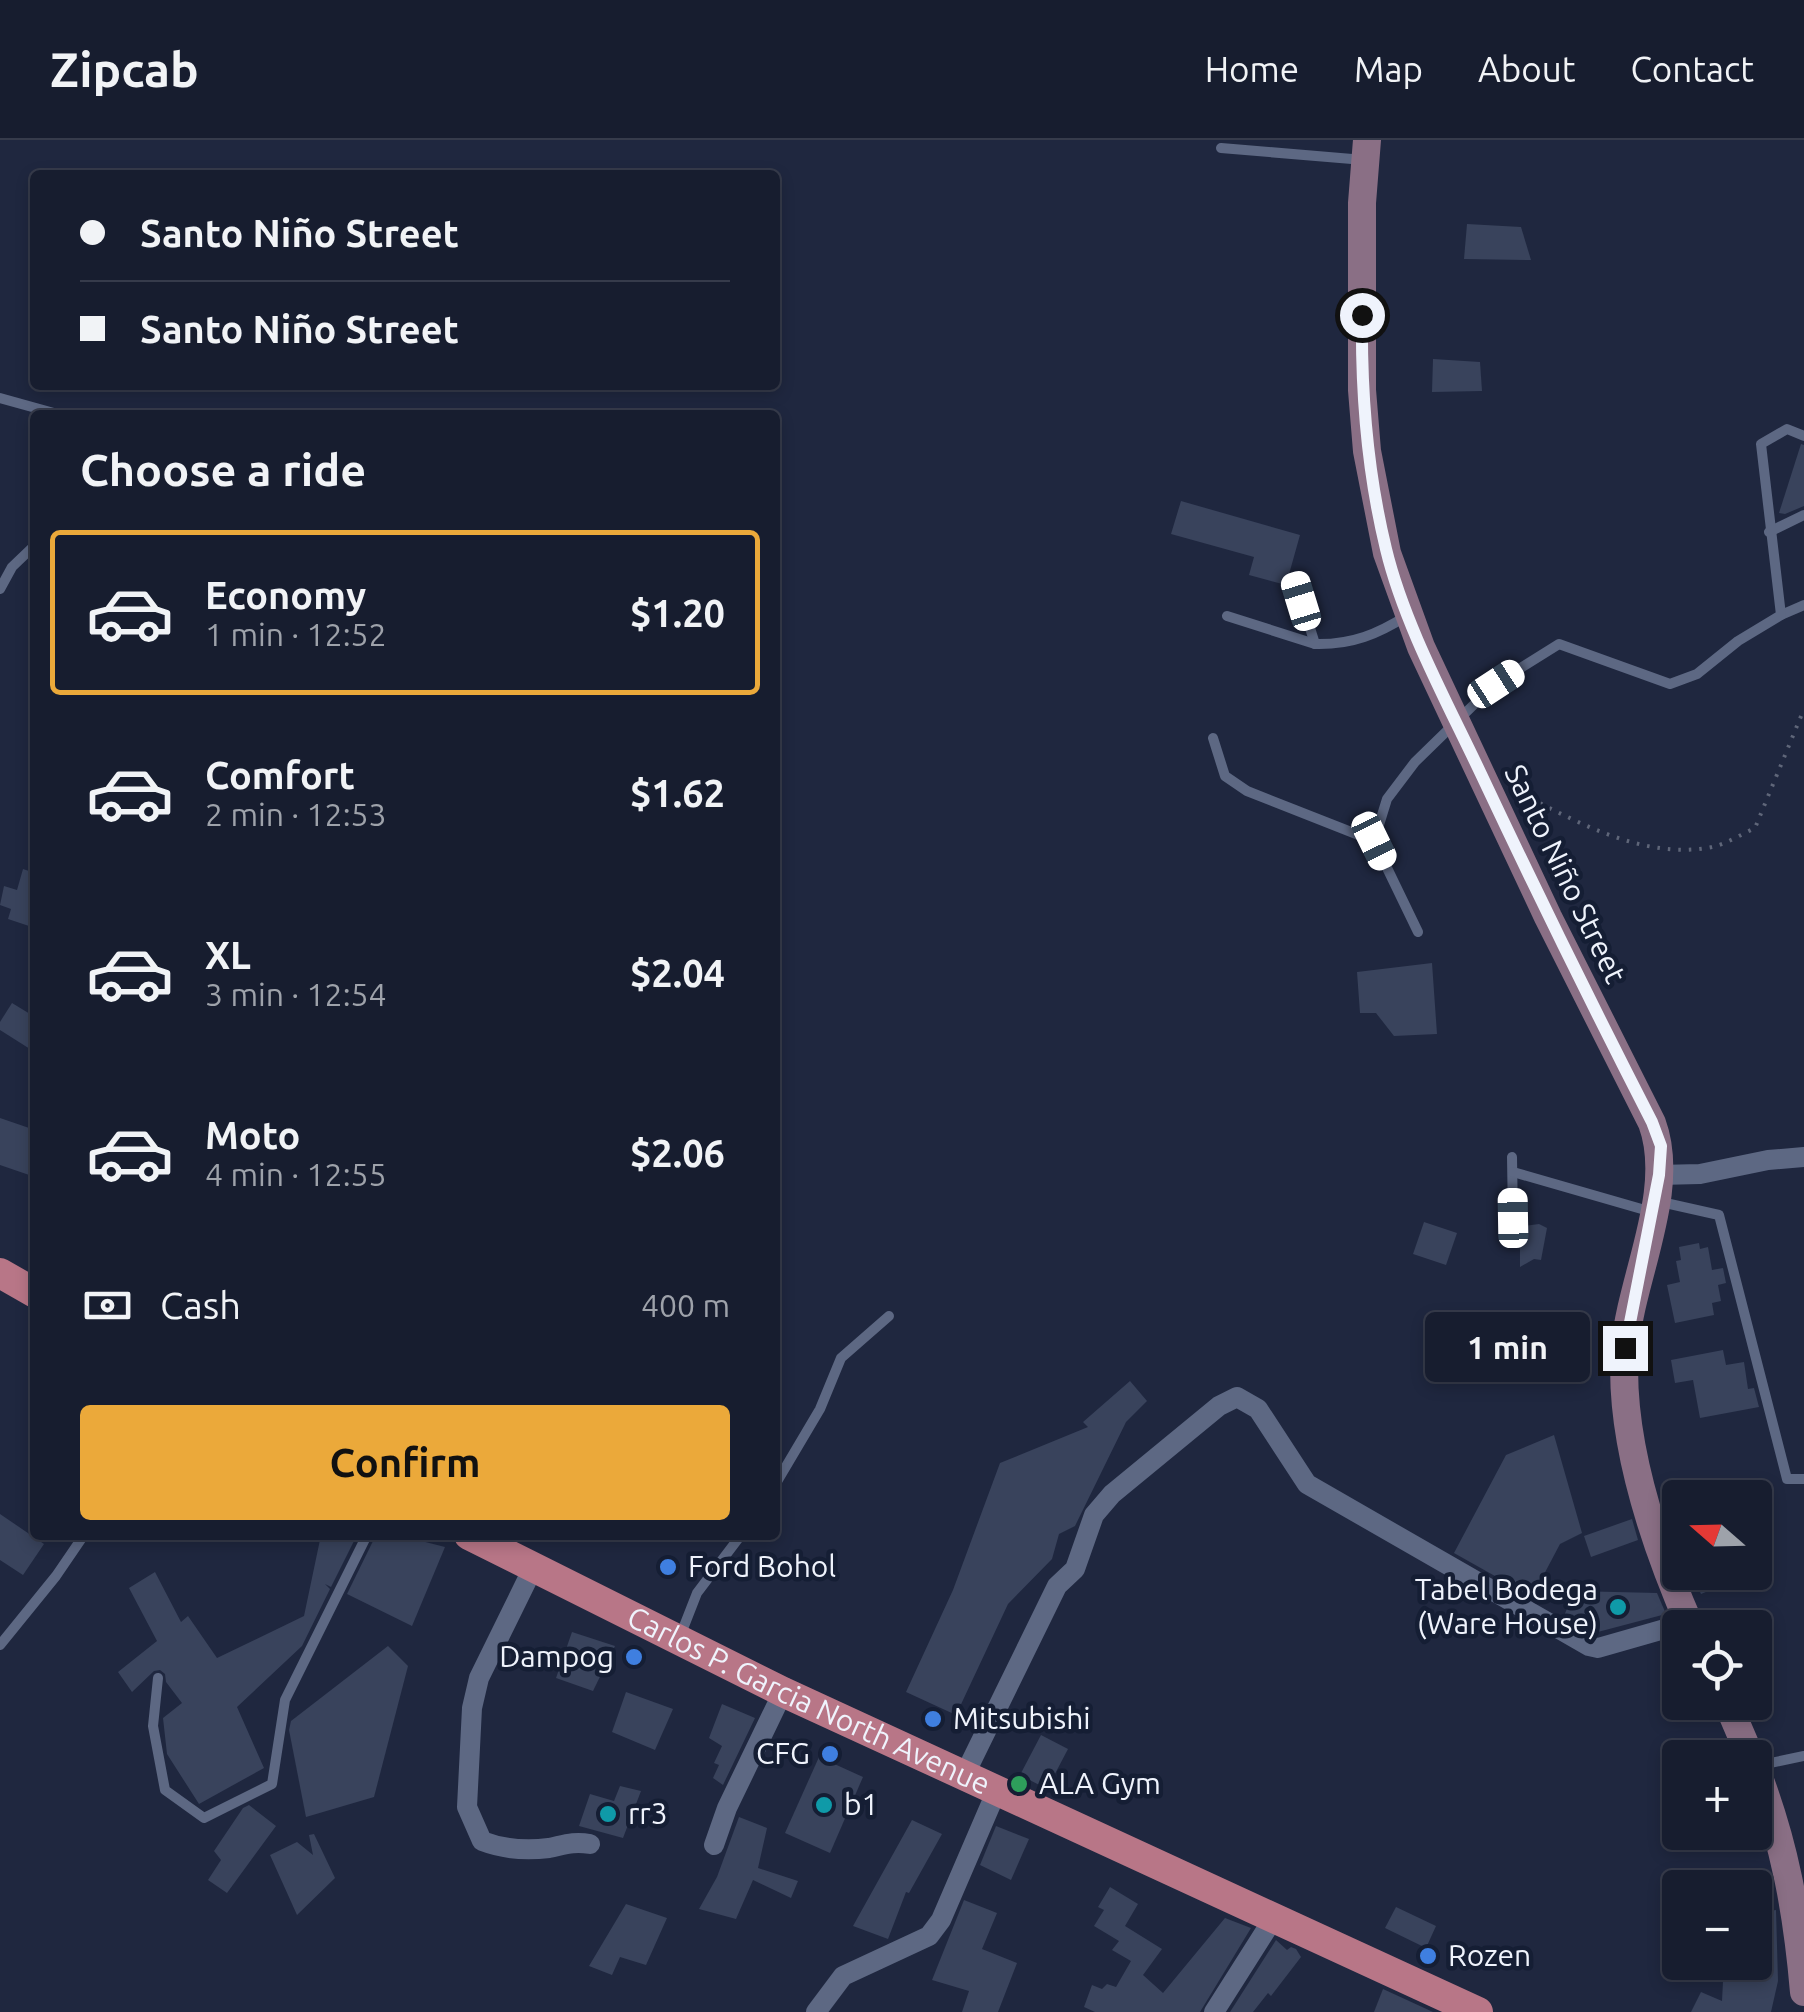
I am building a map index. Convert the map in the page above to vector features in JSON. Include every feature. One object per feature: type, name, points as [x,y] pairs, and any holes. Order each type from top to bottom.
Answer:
[{"type":"main road","name":"Santo Niño Street","points":[[1366,150],[1362,390],[1367,451],[1386,553],[1457,724],[1661,1146],[1656,1196],[1625,1348],[1629,1419],[1643,1504],[1684,1610]]},
{"type":"main road","points":[[0,1273],[30,1290]]},
{"type":"main road","name":"Carlos P. Garcia North Avenue","points":[[479,1540],[784,1692],[1478,2012]]},
{"type":"main road","points":[[1772,1810],[1797,1911],[1804,1992]]},
{"type":"street","points":[[1656,1196],[1700,1174],[1804,1157]]},
{"type":"street","points":[[964,1776],[1056,1586],[1076,1568],[1094,1515],[1112,1494],[1219,1406],[1237,1397],[1258,1409],[1308,1484],[1589,1646],[1598,1648],[1662,1632]]},
{"type":"street","points":[[533,1568],[479,1678],[472,1708],[467,1807],[482,1841],[503,1849],[548,1848],[572,1841],[590,1844]]},
{"type":"street","points":[[714,1845],[784,1692]]},
{"type":"street","points":[[816,2012],[843,1976],[929,1936],[941,1920],[997,1790]]},
{"type":"street","points":[[1214,2012],[1273,1919]]},
{"type":"lane","points":[[1221,148],[1366,150]]},
{"type":"lane","points":[[0,398],[43,410]]},
{"type":"lane","points":[[1780,616],[1762,444],[1786,429],[1804,436]]},
{"type":"lane","points":[[1769,532],[1804,516]]},
{"type":"lane","points":[[0,589],[12,567],[30,550]]},
{"type":"lane","points":[[1295,580],[1316,644]]},
{"type":"lane","points":[[1374,841],[1388,799],[1416,762],[1496,684],[1559,644],[1670,684],[1697,674],[1738,640],[1804,605]]},
{"type":"lane","points":[[1227,616],[1316,644],[1342,644],[1380,632],[1409,614]]},
{"type":"lane","points":[[1213,738],[1225,776],[1247,792],[1374,841],[1418,932]]},
{"type":"lane","points":[[1512,1157],[1513,1218]]},
{"type":"lane","points":[[1513,1172],[1656,1196],[1719,1215],[1787,1479],[1804,1479]]},
{"type":"lane","points":[[780,1477],[820,1409],[841,1358],[889,1316]]},
{"type":"lane","points":[[0,1645],[81,1540]]},
{"type":"lane","points":[[158,1678],[153,1726],[165,1790],[204,1818],[272,1784],[285,1700],[364,1540]]},
{"type":"lane","points":[[679,1640],[698,1593],[737,1540]]},
{"type":"lane","points":[[1772,1763],[1804,1756]]},
{"type":"path","points":[[1481,774],[1590,828],[1657,848],[1713,847],[1755,828],[1804,709]]},
{"type":"building","points":[[1467,224],[1521,227],[1531,260],[1464,259]]},
{"type":"building","points":[[1433,359],[1480,362],[1482,391],[1432,392]]},
{"type":"building","points":[[1801,444],[1804,506],[1779,513]]},
{"type":"building","points":[[1181,501],[1300,535],[1286,585],[1249,575],[1254,557],[1171,534]]},
{"type":"building","points":[[23,869],[30,871],[30,926],[8,919],[11,909],[0,905],[4,886],[17,890]]},
{"type":"building","points":[[1432,963],[1437,1034],[1394,1036],[1376,1013],[1360,1013],[1357,972]]},
{"type":"building","points":[[12,1003],[30,1014],[30,1049],[0,1030],[0,1022]]},
{"type":"building","points":[[0,1118],[30,1128],[30,1175],[0,1165]]},
{"type":"building","points":[[1424,1222],[1457,1233],[1446,1265],[1413,1254]]},
{"type":"building","points":[[1539,1224],[1547,1228],[1541,1260],[1534,1259],[1520,1267],[1515,1227]]},
{"type":"building","points":[[1699,1243],[1700,1249],[1708,1247],[1712,1270],[1723,1268],[1726,1283],[1718,1285],[1721,1301],[1712,1303],[1714,1315],[1675,1323],[1667,1285],[1680,1282],[1676,1261],[1681,1260],[1679,1247]]},
{"type":"building","points":[[1723,1350],[1726,1365],[1744,1362],[1748,1389],[1754,1388],[1759,1407],[1700,1418],[1693,1380],[1675,1383],[1671,1360]]},
{"type":"building","points":[[1130,1381],[1147,1401],[1126,1422],[1075,1526],[1059,1534],[1052,1559],[1008,1604],[956,1715],[906,1692],[953,1590],[1000,1463],[1088,1427],[1083,1422]]},
{"type":"building","points":[[1554,1435],[1582,1533],[1560,1544],[1532,1597],[1454,1553],[1506,1455]]},
{"type":"building","points":[[0,1514],[30,1534],[30,1540],[44,1544],[23,1575],[0,1560]]},
{"type":"building","points":[[1632,1519],[1638,1540],[1591,1557],[1584,1536]]},
{"type":"building","points":[[320,1540],[354,1540],[331,1587],[325,1584],[330,1589],[302,1646],[237,1707],[264,1768],[199,1804],[167,1754],[163,1718],[182,1703],[166,1682],[165,1674],[154,1671],[132,1692],[118,1672],[157,1641],[129,1588],[155,1572],[181,1622],[188,1616],[217,1658],[304,1616]]},
{"type":"building","points":[[374,1540],[418,1540],[445,1547],[412,1626],[347,1594]]},
{"type":"building","name":"Tabel Bodega (Ware House)","points":[[1574,1591],[1657,1593],[1664,1610],[1662,1615],[1594,1633],[1564,1616]]},
{"type":"building","points":[[572,1632],[615,1646],[593,1691],[556,1678]]},
{"type":"building","points":[[388,1646],[408,1666],[374,1797],[306,1817],[289,1730],[291,1721]]},
{"type":"building","points":[[626,1692],[673,1709],[655,1750],[612,1732]]},
{"type":"building","points":[[722,1704],[755,1718],[723,1785],[713,1778],[719,1765],[714,1763],[722,1746],[709,1738]]},
{"type":"building","points":[[1041,1735],[1068,1749],[1047,1789],[1020,1775]]},
{"type":"building","name":"b1","points":[[819,1757],[863,1777],[830,1853],[785,1833]]},
{"type":"building","name":"rr3","points":[[620,1786],[641,1791],[623,1838],[579,1826],[590,1794],[614,1801]]},
{"type":"building","points":[[249,1805],[276,1826],[227,1893],[208,1880],[221,1860],[214,1851]]},
{"type":"building","points":[[739,1817],[767,1828],[758,1868],[798,1881],[791,1898],[753,1880],[736,1919],[699,1909],[717,1877]]},
{"type":"building","points":[[912,1820],[942,1834],[909,1893],[906,1892],[888,1939],[853,1926]]},
{"type":"building","points":[[996,1826],[1029,1839],[1011,1880],[980,1865]]},
{"type":"building","points":[[314,1834],[335,1878],[297,1915],[270,1855],[297,1842],[313,1855],[309,1835]]},
{"type":"building","points":[[1110,1887],[1138,1904],[1125,1926],[1162,1949],[1143,1975],[1163,1993],[1225,1918],[1251,1928],[1200,2012],[1095,2012],[1084,2007],[1092,1985],[1102,1989],[1107,1984],[1116,1987],[1131,1961],[1112,1950],[1119,1941],[1094,1926],[1104,1910],[1098,1907]]},
{"type":"building","points":[[964,1900],[997,1913],[982,1949],[1017,1963],[998,2012],[962,2012],[969,1991],[932,1980]]},
{"type":"building","points":[[626,1904],[667,1918],[646,1965],[620,1957],[612,1975],[589,1966]]},
{"type":"building","points":[[1396,1907],[1436,1926],[1426,1948],[1385,1928]]},
{"type":"building","points":[[1776,1910],[1778,1981],[1771,2012],[1691,2012],[1701,1992],[1722,2001],[1723,1980],[1772,1980],[1772,1911]]},
{"type":"building","points":[[1276,1940],[1287,1950],[1296,1949],[1301,1957],[1271,1996],[1268,1993],[1253,2012],[1230,2012]]},
{"type":"building","points":[[1383,1989],[1433,2012],[1374,2012]]},
{"type":"place","name":"Ford Bohol","points":[[668,1567]]},
{"type":"place","name":"Tabel Bodega (Ware House)","points":[[1618,1607]]},
{"type":"place","name":"Dampog","points":[[634,1657]]},
{"type":"place","name":"Mitsubishi","points":[[933,1719]]},
{"type":"place","name":"CFG","points":[[830,1754]]},
{"type":"place","name":"ALA Gym","points":[[1019,1784]]},
{"type":"place","name":"b1","points":[[824,1805]]},
{"type":"place","name":"rr3","points":[[608,1814]]},
{"type":"place","name":"Rozen","points":[[1428,1956]]},
{"type":"route","points":[[1362,315],[1367,451],[1386,553],[1421,647],[1661,1146],[1649,1234],[1625,1348]]}]
